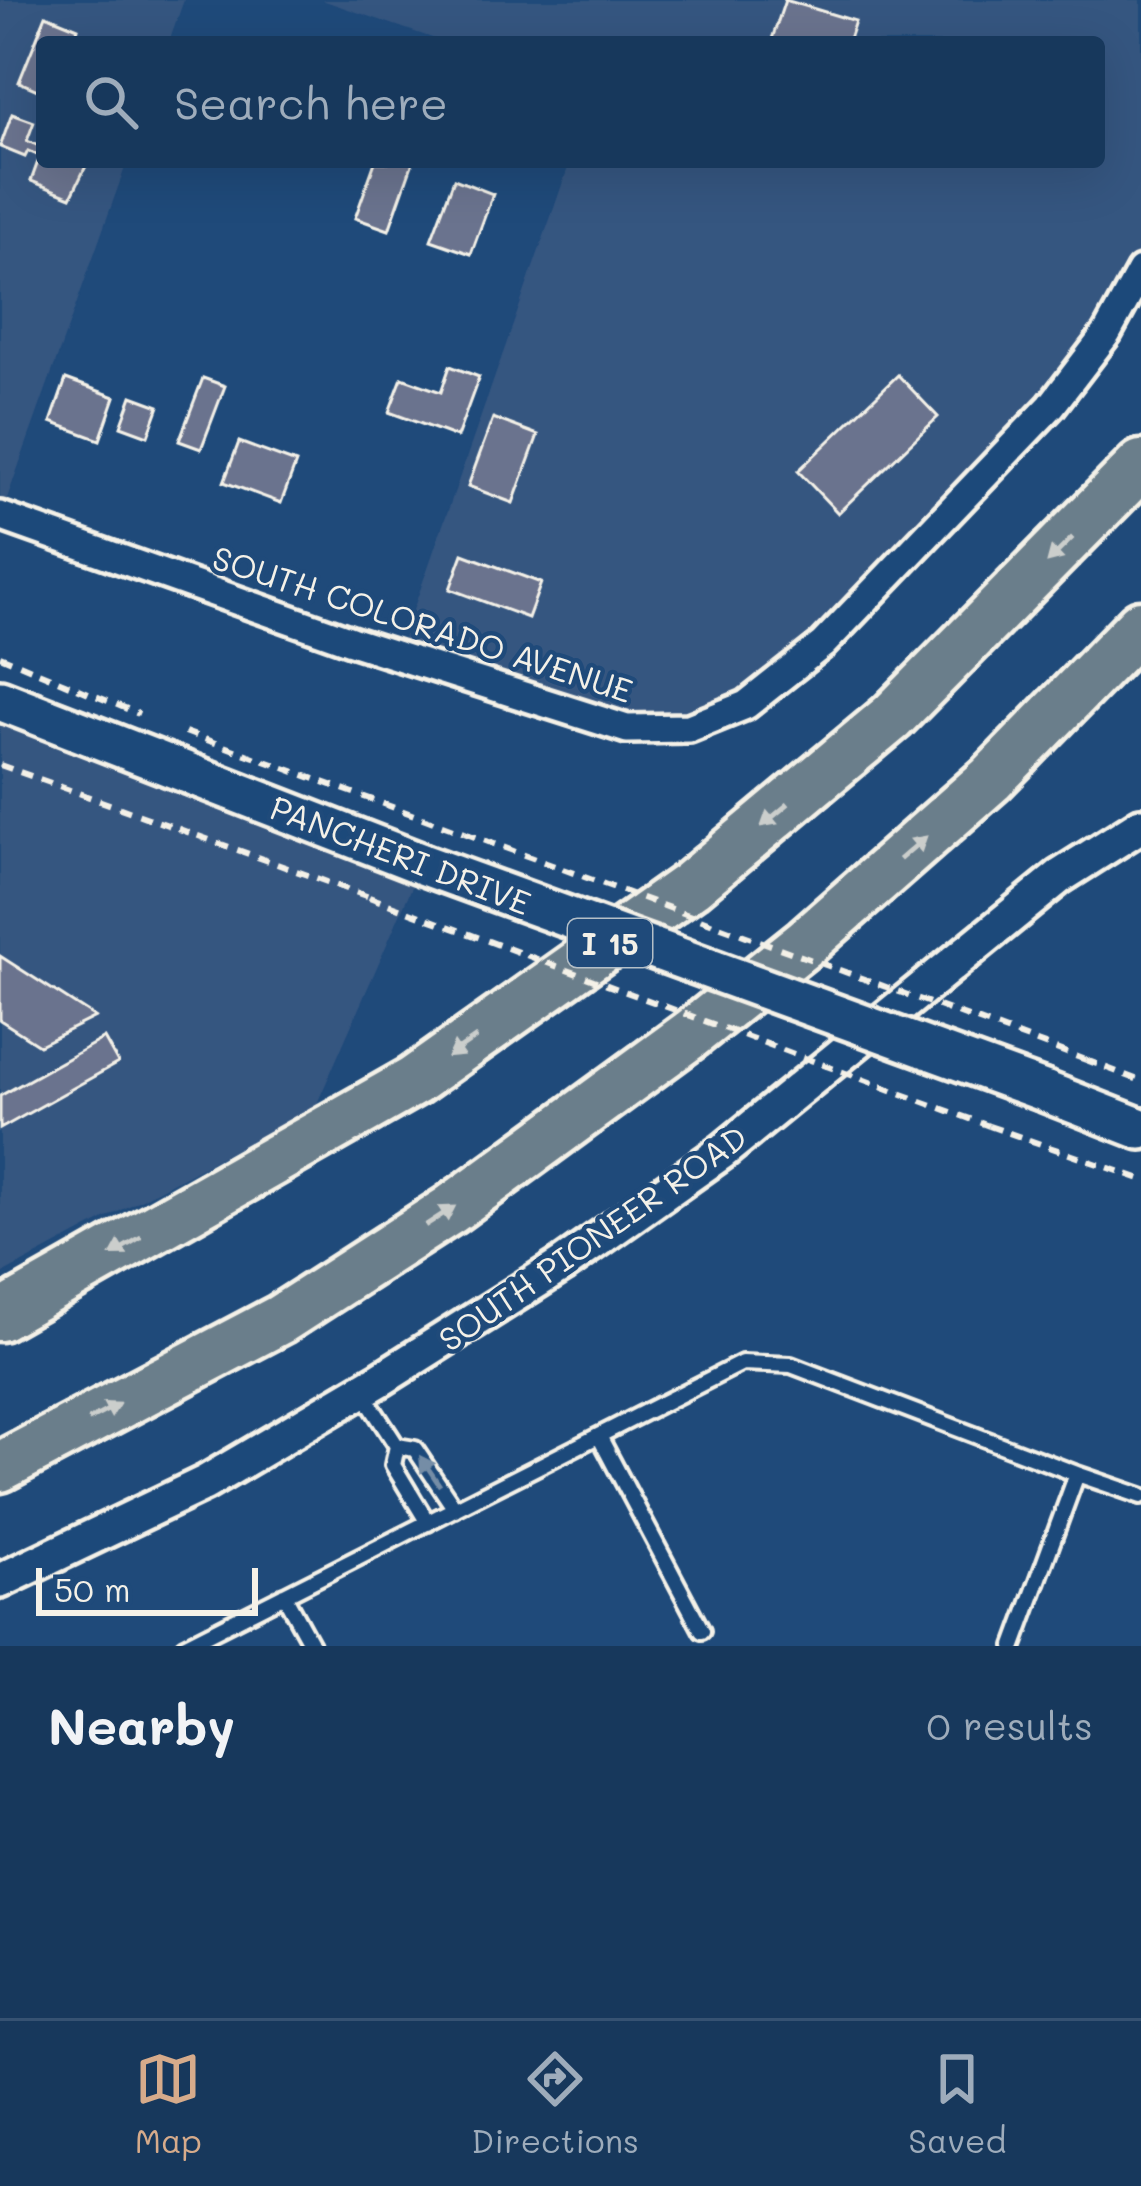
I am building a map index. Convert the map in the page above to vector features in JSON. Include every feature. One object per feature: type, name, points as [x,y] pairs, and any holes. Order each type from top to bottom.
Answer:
[{"type":"highway","name":"I 15","points":[[0,1316],[414,1081],[691,885],[892,717],[1141,465]]},
{"type":"highway","points":[[0,1467],[281,1319],[450,1210],[692,1034],[806,942],[991,779],[1141,625]]},
{"type":"main road","name":"PANCHERI DRIVE","points":[[0,700],[422,864],[1141,1129]]},
{"type":"street","name":"SOUTH COLORADO AVENUE","points":[[0,516],[351,641],[627,729],[689,728],[746,705],[823,644],[1051,406],[1107,332],[1141,271]]},
{"type":"street","name":"SOUTH PIONEER ROAD","points":[[0,1582],[205,1483],[562,1265],[722,1152],[1059,877],[1141,826]]},
{"type":"lane","points":[[184,1646],[742,1364],[791,1365],[1141,1496]]},
{"type":"lane","points":[[362,1391],[397,1446],[393,1466],[428,1523]]},
{"type":"lane","points":[[599,1436],[702,1631]]},
{"type":"lane","points":[[397,1446],[415,1449],[455,1509]]},
{"type":"lane","points":[[1014,1646],[1077,1474]]},
{"type":"lane","points":[[284,1595],[312,1646]]},
{"type":"path","points":[[0,656],[151,719]]},
{"type":"path","points":[[171,727],[1141,1081]]},
{"type":"path","points":[[0,765],[1141,1179]]},
{"type":"shaded area","points":[[0,0],[184,0],[171,36],[36,36],[36,168],[125,168],[0,518]]},
{"type":"shaded area","points":[[322,0],[1141,0],[1141,271],[1107,333],[746,705],[627,729],[397,656],[568,168],[1105,168],[1105,36],[427,36]]},
{"type":"shaded area","points":[[0,700],[422,864],[316,1106],[0,1275]]},
{"type":"building","points":[[785,0],[855,21],[850,36],[773,36]]},
{"type":"building","points":[[46,15],[78,28],[76,36],[38,36]]},
{"type":"building","points":[[36,40],[36,89],[19,82]]},
{"type":"building","points":[[12,114],[34,122],[27,141],[36,145],[36,154],[28,151],[25,157],[0,147]]},
{"type":"building","points":[[36,167],[85,168],[71,197],[31,181]]},
{"type":"building","points":[[373,168],[411,168],[389,230],[355,218]]},
{"type":"building","points":[[454,179],[493,194],[471,254],[431,240]]},
{"type":"building","points":[[450,366],[479,377],[457,437],[389,412],[402,378],[441,392]]},
{"type":"building","points":[[898,375],[938,417],[838,513],[798,471]]},
{"type":"building","points":[[203,378],[225,386],[201,449],[179,441]]},
{"type":"building","points":[[66,379],[115,397],[100,440],[51,422]]},
{"type":"building","points":[[132,396],[159,406],[148,436],[121,426]]},
{"type":"building","points":[[493,418],[538,435],[513,503],[468,486]]},
{"type":"building","points":[[239,442],[296,463],[281,503],[224,482]]},
{"type":"building","points":[[463,554],[541,583],[528,618],[450,589]]},
{"type":"building","points":[[0,956],[95,1017],[39,1045],[0,1020]]},
{"type":"building","points":[[104,1038],[118,1063],[0,1129],[0,1096]]}]
